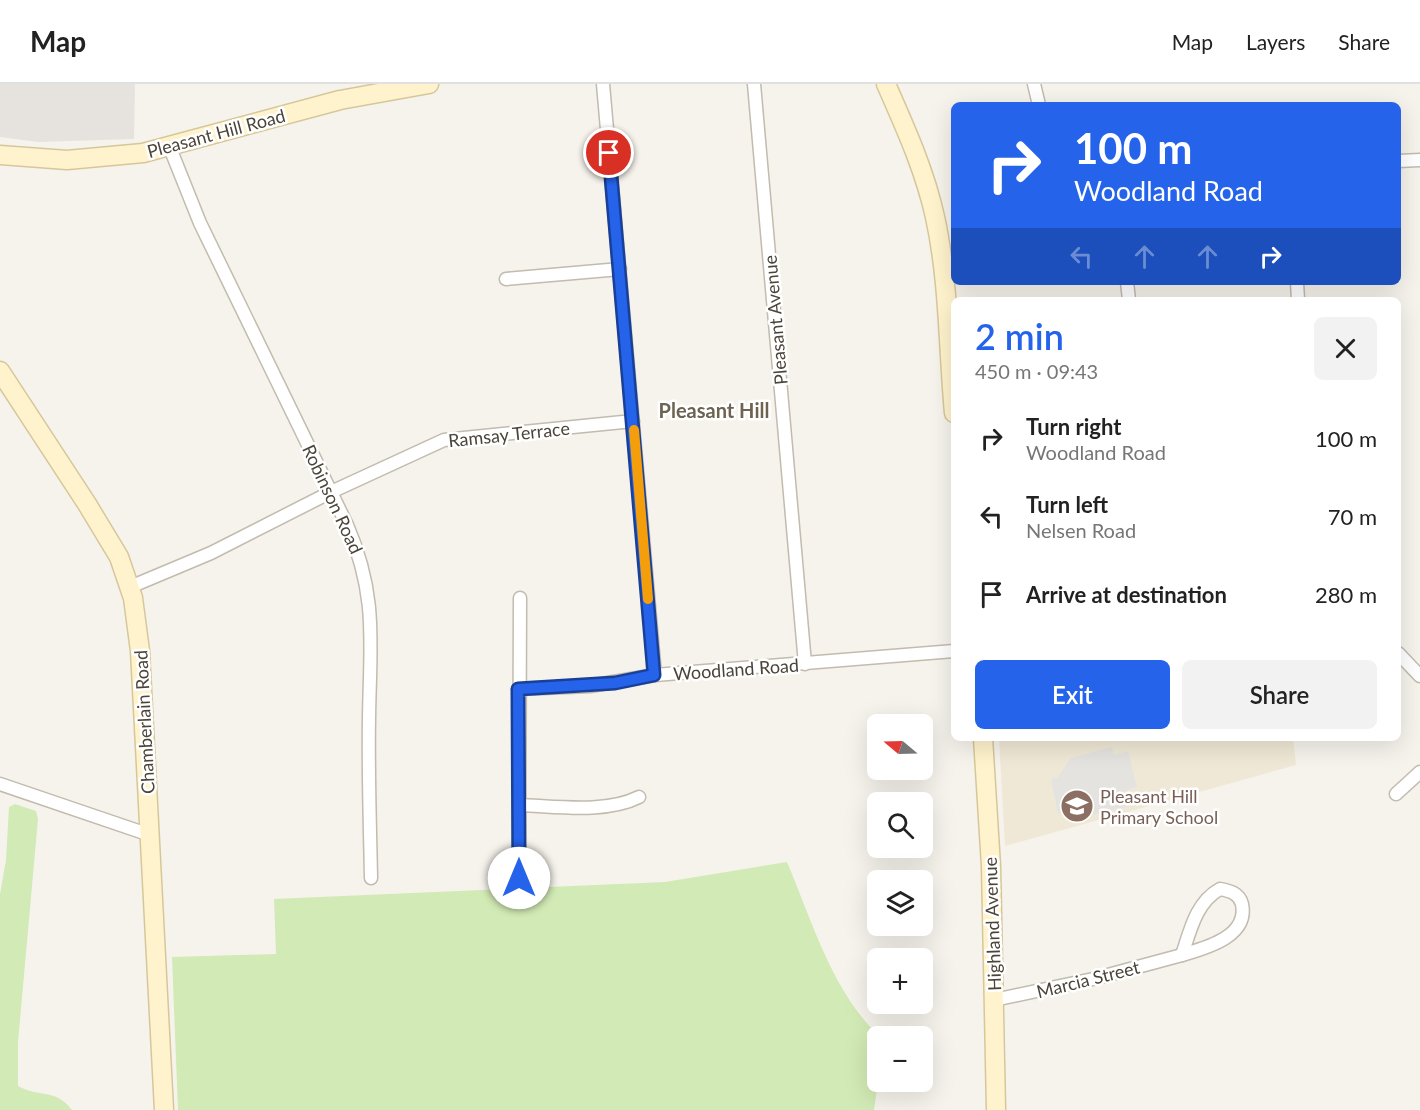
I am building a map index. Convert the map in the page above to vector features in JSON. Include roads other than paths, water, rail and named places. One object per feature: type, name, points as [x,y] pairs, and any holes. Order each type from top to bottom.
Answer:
[{"type":"street","name":"Pleasant Hill Road","points":[[0,155],[68,160],[110,158],[170,148],[321,104],[429,84]]},
{"type":"street","points":[[603,84],[654,675]]},
{"type":"street","name":"Pleasant Avenue","points":[[754,84],[805,664]]},
{"type":"street","points":[[886,84],[910,137],[935,218],[943,272],[951,375]]},
{"type":"street","points":[[1034,84],[1038,102]]},
{"type":"street","name":"Robinson Road","points":[[170,148],[200,223],[357,549],[369,596],[371,878]]},
{"type":"street","points":[[1401,161],[1420,159]]},
{"type":"street","points":[[506,279],[620,269]]},
{"type":"street","name":"Chamberlain Road","points":[[0,371],[104,530],[130,586],[140,651],[164,1110]]},
{"type":"street","name":"Ramsay Terrace","points":[[130,586],[211,553],[418,450],[454,437],[633,421]]},
{"type":"street","points":[[519,878],[520,598]]},
{"type":"street","name":"Woodland Road","points":[[518,689],[607,684],[654,675],[951,651]]},
{"type":"street","points":[[1401,656],[1420,676]]},
{"type":"street","name":"Highland Avenue","points":[[983,741],[991,866],[996,1110]]},
{"type":"street","points":[[1396,794],[1420,772]]},
{"type":"street","points":[[0,784],[150,836]]},
{"type":"street","points":[[519,805],[592,806],[628,802],[639,798]]},
{"type":"street","name":"Marcia Street","points":[[994,1000],[1093,979],[1182,954],[1218,943],[1235,930],[1243,911],[1241,901],[1233,891],[1220,889],[1209,895],[1202,904],[1182,954]]},
{"type":"place","name":"Pleasant Hill Primary School","points":[[1077,806]]},
{"type":"district","name":"Pleasant Hill","points":[[714,410]]}]
